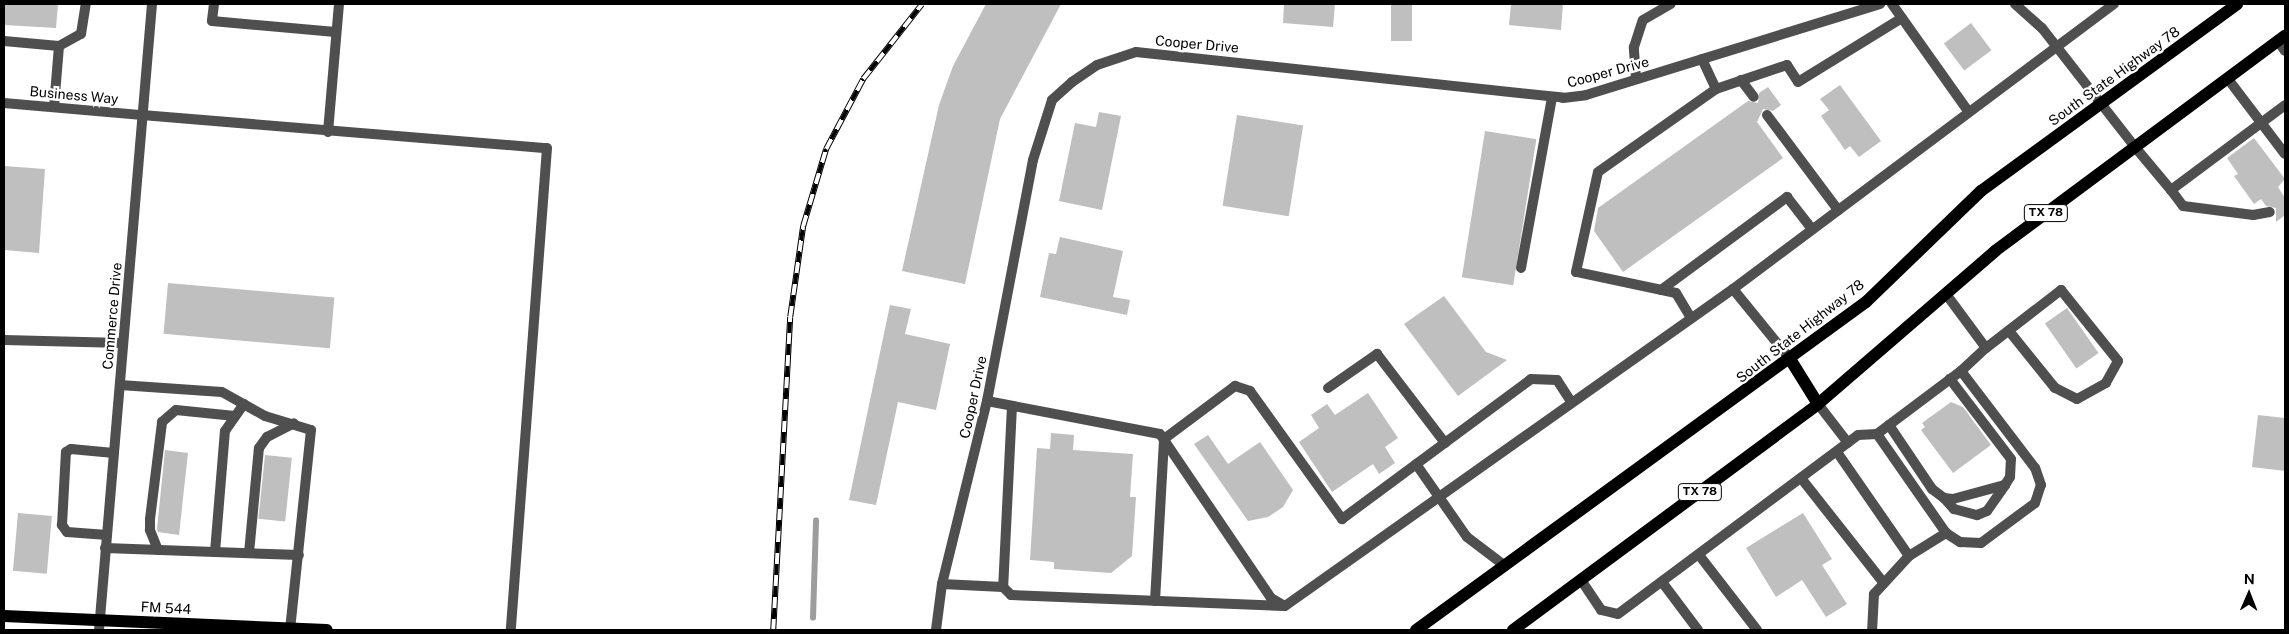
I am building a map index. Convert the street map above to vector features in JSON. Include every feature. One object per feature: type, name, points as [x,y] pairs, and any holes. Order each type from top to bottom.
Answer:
[{"type":"main road","name":"South State Highway 78","points":[[1416,630],[1866,302],[1981,191],[2237,4]]},
{"type":"main road","name":"TX 78","points":[[1514,630],[1818,404],[1995,251],[2228,79],[2283,43]]},
{"type":"main road","points":[[1790,359],[1818,404]]},
{"type":"main road","name":"FM 544","points":[[4,616],[99,625],[328,630]]},
{"type":"street","points":[[4,41],[59,46],[81,34],[86,4]]},
{"type":"street","name":"Commerce Drive","points":[[99,625],[152,4]]},
{"type":"street","points":[[214,4],[212,21],[336,32]]},
{"type":"street","points":[[328,132],[339,4]]},
{"type":"street","points":[[1636,80],[1634,47],[1643,20],[1671,4]]},
{"type":"street","name":"Cooper Drive","points":[[936,630],[942,584],[987,401],[1032,160],[1052,100],[1097,65],[1136,52],[1191,56],[1552,98],[1586,95],[1880,4]]},
{"type":"street","points":[[1892,4],[1968,111]]},
{"type":"street","points":[[2015,4],[2055,46],[2184,206],[2253,215],[2270,212]]},
{"type":"street","points":[[942,584],[1003,587],[1011,595],[1285,606],[1733,289],[2055,46],[2100,8],[2114,4]]},
{"type":"street","points":[[1691,318],[1676,293],[1576,272],[1598,172],[1716,88],[1787,65],[1798,82],[1902,18]]},
{"type":"street","points":[[54,107],[59,46]]},
{"type":"street","points":[[1702,59],[1716,88]]},
{"type":"street","points":[[2228,79],[2262,121],[2285,154]]},
{"type":"street","points":[[1741,80],[1754,97]]},
{"type":"street","points":[[1521,268],[1552,98]]},
{"type":"street","name":"Business Way","points":[[4,103],[328,132],[547,148],[511,630]]},
{"type":"street","points":[[2171,190],[2285,105]]},
{"type":"street","points":[[1767,115],[1838,210]]},
{"type":"street","points":[[1661,290],[1787,197],[1812,229]]},
{"type":"street","points":[[1733,289],[1790,359]]},
{"type":"street","points":[[1581,580],[1601,610],[1614,615],[1662,582],[1858,435],[1877,434],[1950,380],[1986,348],[2061,290],[2118,361],[2106,383],[2077,400],[2055,388],[2009,331]]},
{"type":"street","points":[[1946,294],[1986,348]]},
{"type":"street","points":[[4,340],[123,343]]},
{"type":"street","points":[[1328,388],[1376,354],[1445,442]]},
{"type":"street","points":[[1877,434],[1946,533],[1960,542],[1981,543],[2036,503],[2041,485],[2035,468],[1961,371]]},
{"type":"street","points":[[1155,601],[1164,440],[1235,386],[1250,390],[1342,519],[1531,379],[1557,380],[1572,403]]},
{"type":"street","points":[[1889,425],[1932,489],[1954,509],[1977,514],[1987,511],[2010,478],[2011,458],[1950,380]]},
{"type":"street","points":[[120,384],[222,392],[265,416],[294,423],[311,430],[313,438],[290,628]]},
{"type":"street","points":[[987,401],[1160,434],[1271,598],[1285,606]]},
{"type":"street","points":[[215,552],[225,431],[244,404]]},
{"type":"street","points":[[1818,404],[1848,443]]},
{"type":"street","points":[[1003,587],[1012,406]]},
{"type":"street","points":[[158,550],[150,519],[162,422],[176,410],[235,416]]},
{"type":"street","points":[[249,553],[259,448],[268,437],[294,423]]},
{"type":"street","points":[[107,535],[67,532],[62,524],[66,452],[71,449],[114,453]]},
{"type":"street","points":[[1837,452],[1909,556]]},
{"type":"street","points":[[1416,464],[1467,537],[1505,566]]},
{"type":"street","points":[[1801,478],[1882,581]]},
{"type":"street","points":[[1944,498],[1953,500],[2005,485]]},
{"type":"street","points":[[1872,630],[1874,594],[1882,581],[1909,556],[1946,533]]},
{"type":"street","points":[[105,548],[299,555]]},
{"type":"street","points":[[1698,555],[1757,630]]},
{"type":"street","points":[[1662,582],[1698,630]]},
{"type":"building","points":[[4,4],[58,4],[56,28],[4,25]]},
{"type":"building","points":[[986,4],[1061,4],[1000,119],[965,284],[902,271],[939,105],[953,66]]},
{"type":"building","points":[[1284,4],[1335,4],[1333,27],[1283,23]]},
{"type":"building","points":[[1391,4],[1412,4],[1412,41],[1391,41]]},
{"type":"building","points":[[1511,4],[1563,4],[1561,30],[1509,25]]},
{"type":"building","points":[[1971,23],[1991,50],[1964,71],[1944,43]]},
{"type":"building","points":[[1840,85],[1881,141],[1859,157],[1850,146],[1845,150],[1821,116],[1829,110],[1820,99]]},
{"type":"building","points":[[1768,87],[1781,105],[1773,111],[1763,109],[1757,122],[1783,158],[1623,272],[1594,231],[1598,208],[1748,101],[1758,103],[1759,93]]},
{"type":"building","points":[[1099,112],[1121,116],[1102,210],[1059,201],[1075,123],[1096,127]]},
{"type":"building","points":[[1237,115],[1303,125],[1289,216],[1223,206]]},
{"type":"building","points":[[1485,131],[1536,139],[1513,285],[1462,277]]},
{"type":"building","points":[[2254,138],[2285,179],[2278,187],[2285,198],[2285,215],[2276,222],[2276,208],[2266,206],[2261,199],[2254,204],[2234,176],[2238,174],[2227,158]]},
{"type":"building","points":[[4,166],[45,169],[39,253],[4,250]]},
{"type":"building","points":[[1060,237],[1123,251],[1113,297],[1130,300],[1127,315],[1040,297],[1049,253],[1056,254]]},
{"type":"building","points":[[168,283],[334,298],[330,348],[164,334]]},
{"type":"building","points":[[1444,296],[1486,352],[1507,360],[1458,396],[1404,324]]},
{"type":"building","points":[[890,305],[911,309],[905,334],[950,344],[936,410],[898,402],[876,505],[849,500]]},
{"type":"building","points":[[2067,308],[2099,353],[2076,369],[2045,323]]},
{"type":"building","points":[[1368,393],[1398,438],[1385,447],[1395,463],[1379,474],[1373,464],[1332,492],[1299,442],[1319,428],[1311,415],[1327,404],[1335,415]]},
{"type":"building","points":[[1951,402],[1963,407],[1991,445],[1953,473],[1921,430],[1925,427],[1922,423]]},
{"type":"building","points":[[2258,415],[2285,418],[2285,471],[2252,467]]},
{"type":"building","points":[[1051,433],[1074,435],[1073,450],[1133,454],[1130,497],[1136,497],[1132,556],[1111,573],[1054,569],[1054,562],[1030,560],[1037,448],[1050,449]]},
{"type":"building","points":[[1208,435],[1228,464],[1260,442],[1293,490],[1283,507],[1268,517],[1248,521],[1194,444]]},
{"type":"building","points":[[165,450],[188,453],[179,535],[158,532],[157,529]]},
{"type":"building","points":[[265,455],[292,458],[285,521],[258,519]]},
{"type":"building","points":[[18,513],[52,516],[47,574],[13,571]]},
{"type":"building","points":[[1803,513],[1832,559],[1822,565],[1847,604],[1826,617],[1802,580],[1776,597],[1746,548]]},
{"type":"waterway","points":[[813,618],[816,521]]},
{"type":"railway","points":[[773,630],[790,317],[803,226],[826,149],[863,79],[922,4]]}]
